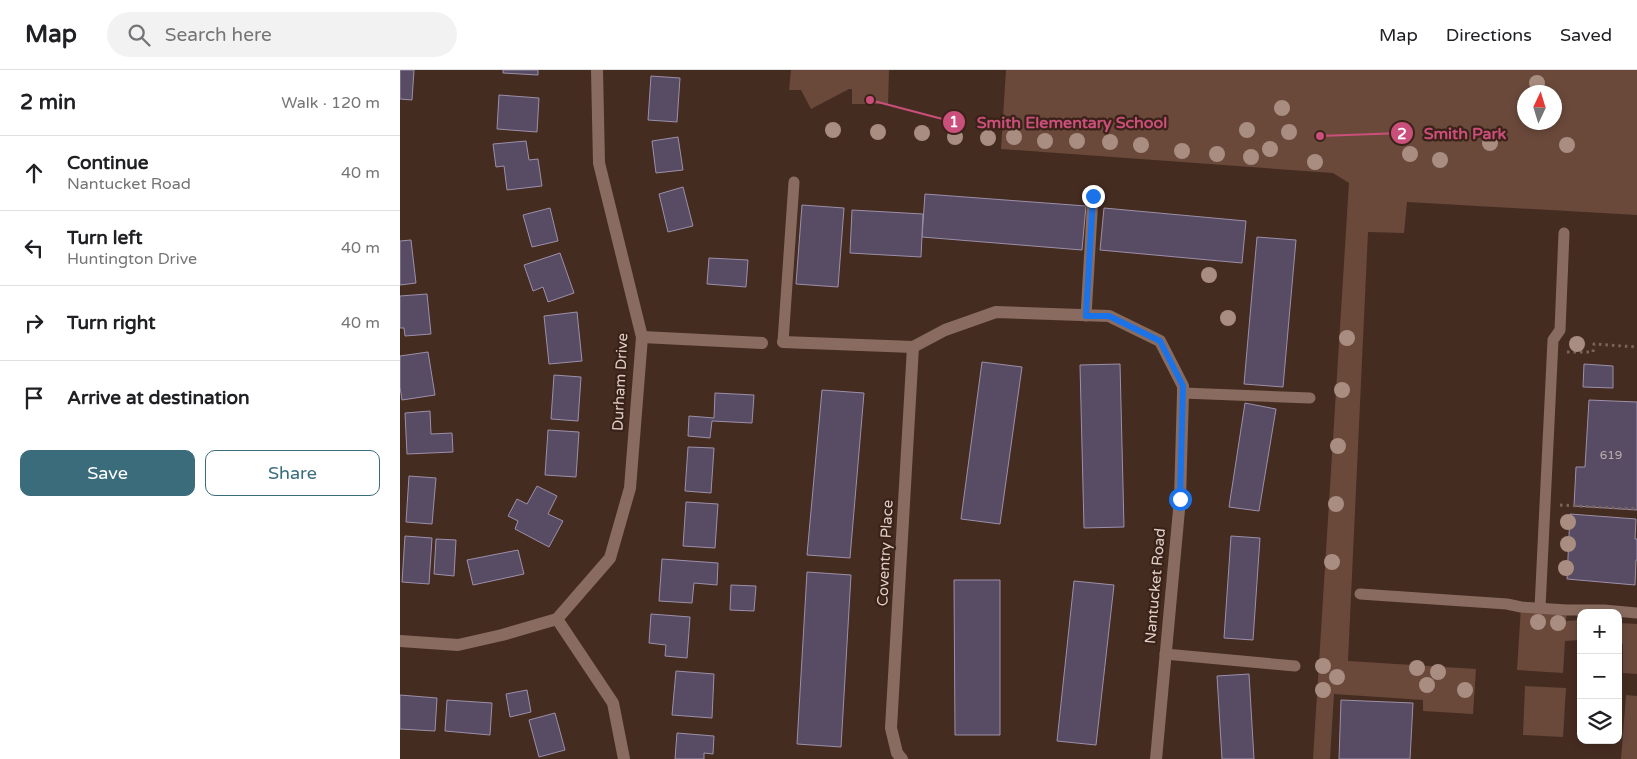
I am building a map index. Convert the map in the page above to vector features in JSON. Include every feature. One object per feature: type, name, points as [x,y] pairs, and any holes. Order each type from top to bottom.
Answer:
[{"type":"street","name":"Durham Drive","points":[[557,619],[610,558],[630,488],[642,336],[599,163],[597,70]]},
{"type":"street","points":[[783,342],[913,348],[945,330],[996,312],[1109,316],[1160,341],[1183,390]]},
{"type":"street","points":[[642,336],[762,343]]},
{"type":"street","name":"Coventry Place","points":[[902,759],[897,753],[891,728],[913,348]]},
{"type":"street","name":"Nantucket Road","points":[[1156,759],[1180,499],[1183,390]]},
{"type":"street","points":[[400,641],[458,645],[502,635],[557,619],[613,703],[624,759]]},
{"type":"lane","points":[[783,342],[794,182]]},
{"type":"lane","points":[[1086,316],[1093,196]]},
{"type":"lane","points":[[1540,608],[1553,340],[1560,330],[1564,233]]},
{"type":"lane","points":[[1183,390],[1310,398]]},
{"type":"lane","points":[[1360,594],[1540,608],[1637,613]]},
{"type":"lane","points":[[1165,654],[1295,666]]},
{"type":"path","points":[[1545,504],[1637,508]]},
{"type":"shaded area","points":[[791,70],[889,70],[888,104],[852,104],[852,89],[849,89],[811,109],[801,90],[789,90]]},
{"type":"shaded area","points":[[1006,70],[1637,70],[1637,215],[1407,202],[1404,233],[1368,232],[1348,661],[1476,669],[1473,714],[1423,711],[1423,700],[1334,694],[1330,759],[1313,759],[1349,183],[1333,173],[1001,149]]},
{"type":"shaded area","points":[[1521,607],[1567,610],[1566,621],[1577,620],[1577,640],[1565,641],[1563,673],[1517,670]]},
{"type":"shaded area","points":[[1622,623],[1637,624],[1637,674],[1623,673]]},
{"type":"shaded area","points":[[1525,686],[1566,688],[1563,737],[1523,735]]},
{"type":"shaded area","points":[[1626,695],[1637,696],[1637,759],[1621,759]]},
{"type":"building","points":[[400,70],[414,70],[412,100],[400,99]]},
{"type":"building","points":[[503,70],[538,70],[538,75],[503,73]]},
{"type":"building","points":[[651,76],[680,78],[677,122],[648,120]]},
{"type":"building","points":[[499,95],[539,98],[537,132],[497,129]]},
{"type":"building","points":[[678,137],[683,170],[656,173],[652,141]]},
{"type":"building","points":[[526,141],[529,160],[538,159],[542,186],[507,190],[504,166],[496,167],[493,144]]},
{"type":"building","points":[[683,187],[693,226],[668,232],[659,194]]},
{"type":"building","points":[[925,194],[1086,206],[1082,250],[922,237]]},
{"type":"building","points":[[802,205],[844,208],[838,287],[796,284]]},
{"type":"building","points":[[550,208],[558,241],[532,247],[523,215]]},
{"type":"building","points":[[1104,208],[1246,221],[1242,263],[1100,250]]},
{"type":"building","points":[[852,210],[923,214],[921,257],[850,253]]},
{"type":"building","points":[[1257,237],[1296,240],[1283,387],[1244,384]]},
{"type":"building","points":[[411,240],[416,283],[400,285],[400,241]]},
{"type":"building","points":[[560,253],[574,293],[548,302],[543,287],[533,291],[524,265]]},
{"type":"building","points":[[709,258],[748,260],[746,287],[707,284]]},
{"type":"building","points":[[427,294],[431,334],[405,336],[404,328],[400,328],[400,296]]},
{"type":"building","points":[[577,312],[582,361],[549,364],[544,316]]},
{"type":"building","points":[[428,352],[435,395],[402,400],[400,356]]},
{"type":"building","points":[[982,362],[1022,367],[1000,524],[961,519]]},
{"type":"building","points":[[1120,364],[1124,527],[1084,528],[1080,365]]},
{"type":"building","points":[[1584,364],[1613,366],[1613,388],[1583,387]]},
{"type":"building","points":[[554,375],[581,377],[578,421],[551,419]]},
{"type":"building","points":[[822,390],[864,393],[850,558],[807,555]]},
{"type":"building","points":[[715,393],[754,395],[752,423],[712,421],[710,438],[688,436],[689,416],[714,418]]},
{"type":"building","points":[[1589,400],[1637,402],[1637,510],[1574,506],[1576,467],[1585,467]]},
{"type":"building","points":[[1245,403],[1276,409],[1259,511],[1229,507]]},
{"type":"building","points":[[430,411],[431,434],[452,433],[453,452],[407,454],[405,413]]},
{"type":"building","points":[[548,430],[579,432],[576,477],[545,475]]},
{"type":"building","points":[[688,447],[714,448],[711,493],[685,491]]},
{"type":"building","points":[[409,476],[436,478],[432,524],[406,522]]},
{"type":"building","points":[[537,486],[557,496],[548,514],[563,521],[549,547],[515,529],[518,521],[508,516],[517,499],[527,504]]},
{"type":"building","points":[[686,502],[718,504],[715,548],[683,546]]},
{"type":"building","points":[[1570,514],[1636,519],[1637,560],[1635,585],[1567,579]]},
{"type":"building","points":[[405,536],[432,538],[429,584],[402,582]]},
{"type":"building","points":[[1231,536],[1260,538],[1253,640],[1224,638]]},
{"type":"building","points":[[436,539],[456,540],[454,576],[434,574]]},
{"type":"building","points":[[518,550],[524,574],[473,585],[467,560]]},
{"type":"building","points":[[662,559],[718,563],[717,585],[694,583],[692,603],[659,601]]},
{"type":"building","points":[[807,572],[851,575],[841,747],[797,744]]},
{"type":"building","points":[[954,580],[1000,580],[1000,735],[955,735]]},
{"type":"building","points":[[1074,581],[1114,585],[1096,745],[1057,741]]},
{"type":"building","points":[[731,585],[756,586],[754,611],[730,610]]},
{"type":"building","points":[[651,614],[690,617],[687,658],[665,656],[666,645],[649,643]]},
{"type":"building","points":[[676,671],[714,674],[712,718],[672,715]]},
{"type":"building","points":[[1249,674],[1254,759],[1222,759],[1217,676]]},
{"type":"building","points":[[527,690],[531,712],[510,717],[506,694]]},
{"type":"building","points":[[400,695],[437,698],[435,731],[400,729]]},
{"type":"building","points":[[447,700],[492,703],[490,735],[445,731]]},
{"type":"building","points":[[1341,700],[1413,703],[1410,759],[1339,759]]},
{"type":"building","points":[[555,713],[565,750],[539,757],[529,720]]},
{"type":"building","points":[[677,733],[714,736],[713,754],[704,753],[704,759],[675,759]]},
{"type":"place","name":"Smith Elementary School","points":[[870,100]]},
{"type":"place","name":"Smith Park","points":[[1320,136]]},
{"type":"route","points":[[1093,196],[1086,316],[1109,316],[1160,341],[1183,386],[1180,499]]}]
